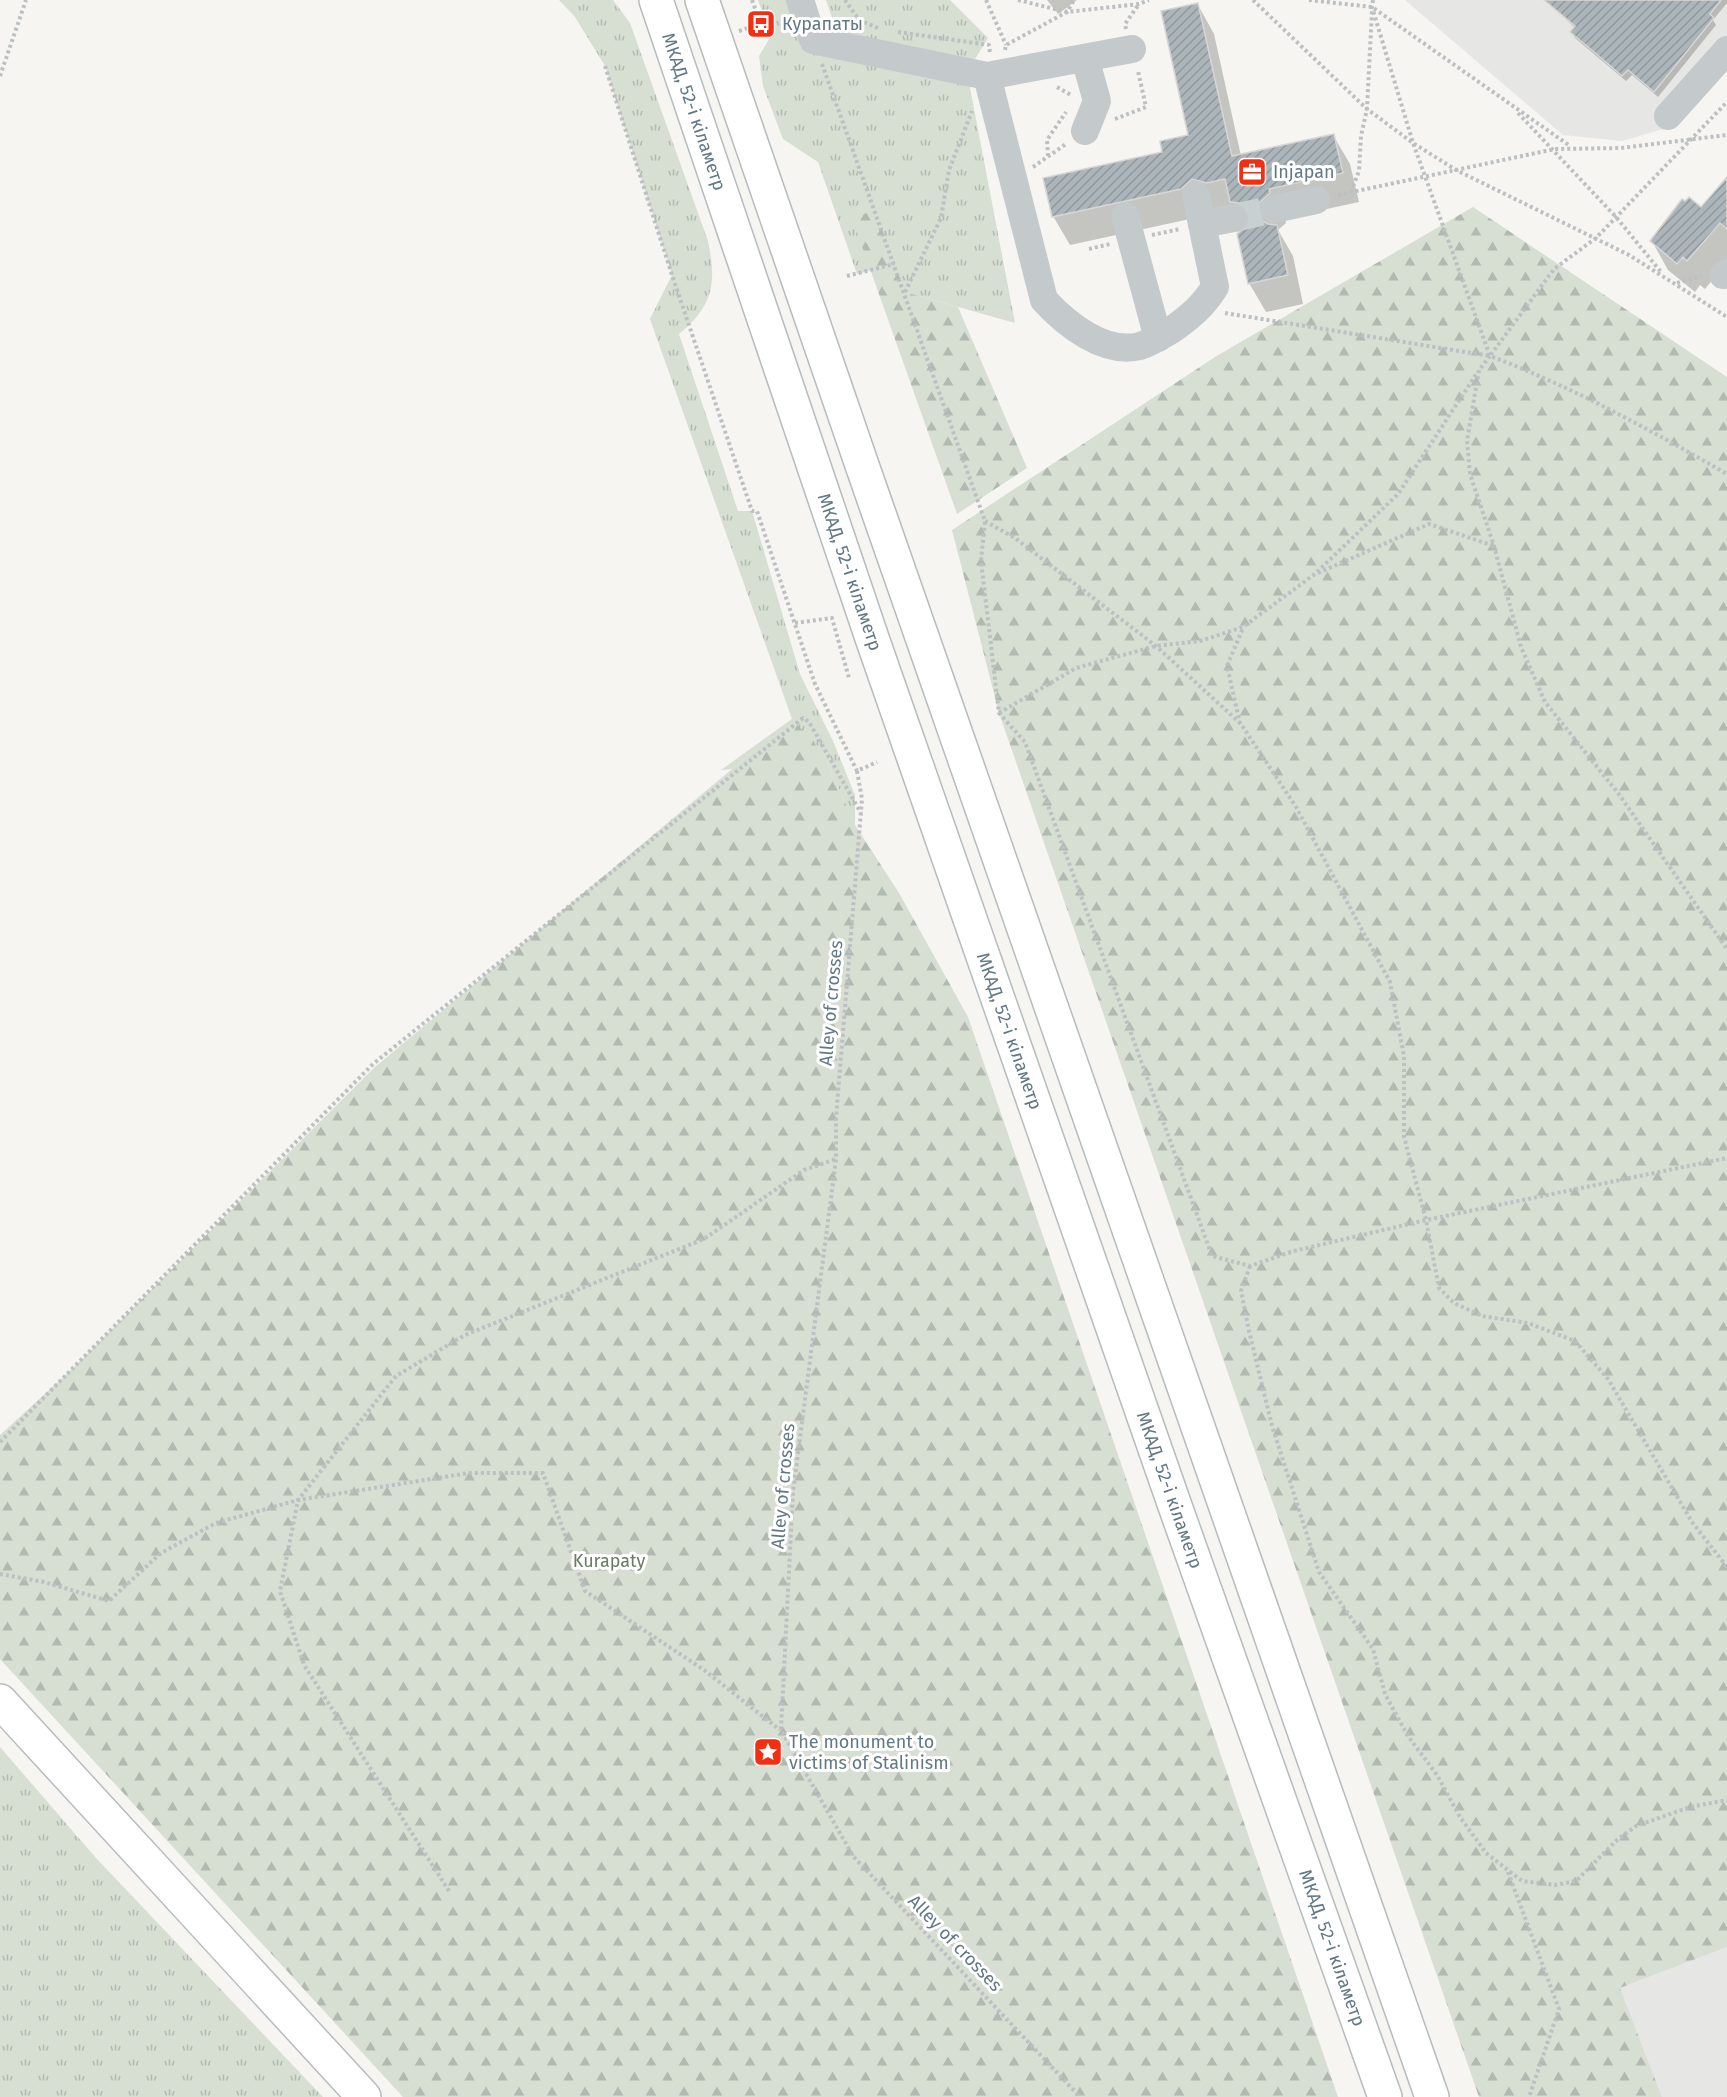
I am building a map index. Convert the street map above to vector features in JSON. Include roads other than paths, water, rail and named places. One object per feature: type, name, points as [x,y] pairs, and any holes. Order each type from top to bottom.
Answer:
[{"type":"main road","points":[[632,0],[661,14]]},
{"type":"main road","points":[[702,0],[882,524],[1432,2097]]},
{"type":"main road","name":"МКАД, 52-і кіламетр","points":[[661,14],[873,641],[1175,1506],[1385,2097]]},
{"type":"main road","points":[[0,1701],[364,2097]]},
{"type":"lane","points":[[800,0],[813,40],[992,78],[1034,67],[1132,49]]},
{"type":"lane","points":[[1668,116],[1727,50]]},
{"type":"lane","points":[[1085,58],[1097,101],[1085,130]]},
{"type":"lane","points":[[992,78],[1044,300],[1065,323],[1114,345],[1138,346],[1158,338],[1201,309],[1215,287],[1196,195]]},
{"type":"lane","points":[[1274,209],[1316,200]]},
{"type":"lane","points":[[1125,216],[1158,338]]},
{"type":"lane","points":[[1202,225],[1234,218]]},
{"type":"tunnel","points":[[1234,218],[1274,209]]},
{"type":"place","name":"Курапаты","points":[[761,24]]},
{"type":"place","name":"Injapan","points":[[1252,172]]},
{"type":"place","name":"The monument to victims of Stalinism","points":[[768,1752]]},
{"type":"park label","name":"Kurapaty","points":[[609,1561]]}]
